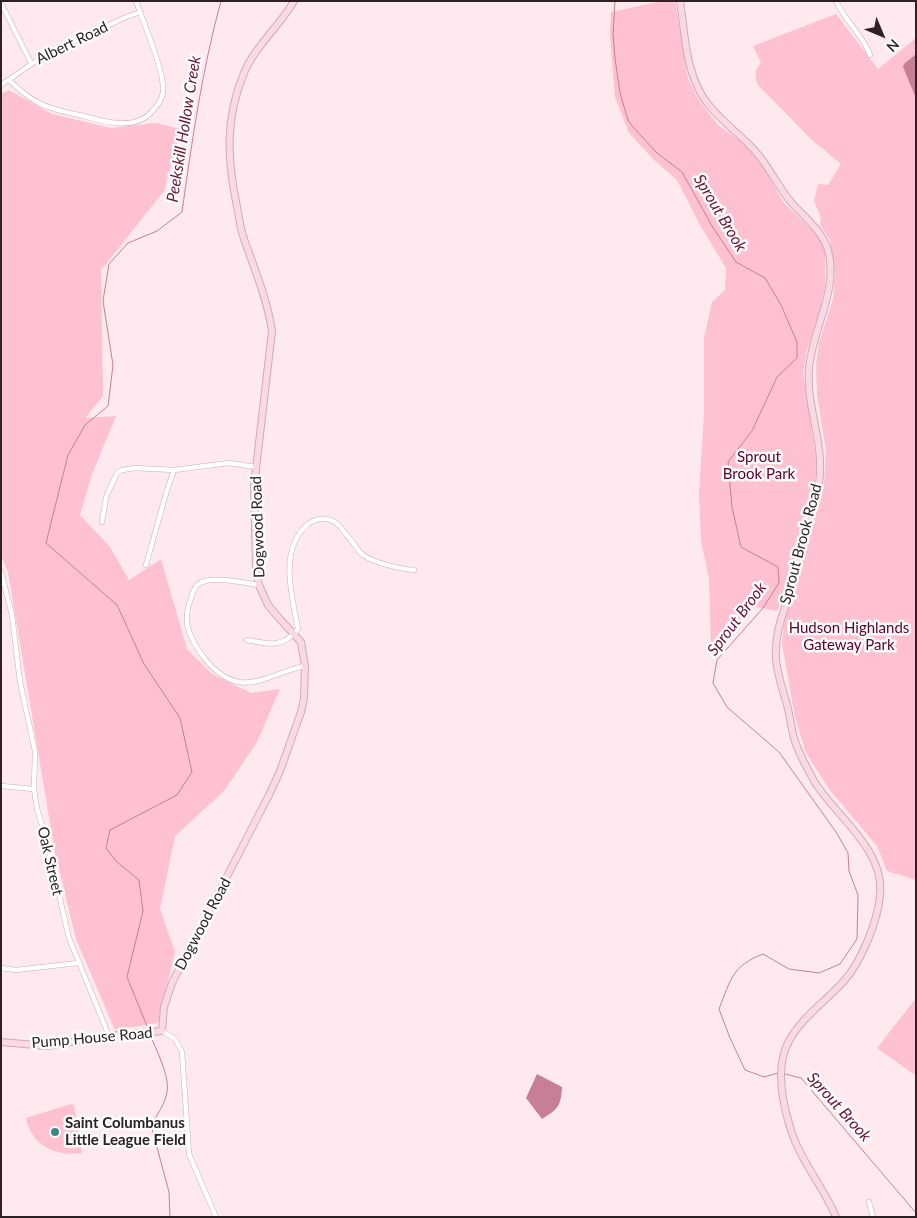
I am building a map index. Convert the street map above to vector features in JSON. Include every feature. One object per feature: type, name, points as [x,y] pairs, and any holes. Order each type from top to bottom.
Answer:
[{"type":"street","points":[[9,80],[22,92],[40,104],[56,110],[108,122],[132,123],[142,120],[150,115],[156,107],[163,92],[156,57],[136,1]]},
{"type":"street","name":"Dogwood Road","points":[[162,1031],[164,1007],[172,983],[280,771],[304,699],[305,666],[303,644],[272,611],[259,585],[256,571],[254,486],[272,331],[269,312],[242,234],[233,187],[229,138],[234,103],[250,60],[294,1]]},
{"type":"street","name":"Sprout Brook Road","points":[[680,1],[692,71],[705,101],[717,116],[754,149],[788,198],[817,229],[827,248],[830,267],[828,293],[813,346],[809,369],[811,401],[821,460],[820,478],[815,500],[799,546],[795,576],[779,627],[776,662],[794,741],[801,758],[832,806],[871,854],[880,873],[880,897],[874,923],[854,969],[844,982],[801,1025],[788,1042],[781,1073],[786,1110],[796,1144],[836,1217]]},
{"type":"street","points":[[836,1],[847,20],[866,45],[870,55]]},
{"type":"street","points":[[2,2],[31,63]]},
{"type":"street","name":"Albert Road","points":[[1,85],[31,63],[46,55],[140,12]]},
{"type":"street","points":[[102,522],[106,497],[117,473],[122,470],[135,468],[174,470],[229,463],[256,467]]},
{"type":"street","points":[[146,565],[174,470]]},
{"type":"street","points":[[247,640],[273,645],[283,642],[298,629],[291,588],[290,564],[293,547],[303,530],[318,518],[326,518],[335,522],[361,553],[369,558],[400,569],[414,570]]},
{"type":"street","name":"Oak Street","points":[[1,572],[10,608],[20,682],[35,751],[34,789],[60,905],[78,963],[109,1036]]},
{"type":"street","points":[[259,585],[215,580],[205,581],[195,588],[188,608],[187,619],[190,633],[202,654],[217,672],[238,682],[256,681],[292,668],[305,666]]},
{"type":"street","points":[[1,786],[34,789]]},
{"type":"street","points":[[1,968],[16,970],[78,963]]},
{"type":"street","name":"Pump House Road","points":[[1,1042],[46,1046],[109,1036],[162,1031],[175,1039],[182,1052],[189,1154],[216,1217]]},
{"type":"street","points":[[869,1202],[873,1217]]},
{"type":"green space","name":"Sprout Brook Park","points":[[663,1],[675,1],[688,79],[698,99],[718,125],[738,139],[755,155],[783,202],[812,230],[822,243],[825,253],[825,286],[820,310],[807,350],[803,373],[817,464],[813,498],[791,554],[790,578],[777,611],[755,607],[743,616],[722,650],[711,649],[709,579],[701,540],[699,494],[704,413],[704,338],[712,302],[725,290],[726,268],[700,225],[677,180],[654,160],[629,133],[615,97],[610,35],[611,12]]},
{"type":"green space","name":"Hudson Highlands Gateway Park","points":[[836,14],[878,69],[916,38],[916,880],[887,871],[877,846],[829,789],[806,753],[795,717],[782,644],[784,621],[799,576],[801,555],[820,502],[824,484],[826,450],[817,395],[816,365],[819,343],[833,299],[835,271],[830,240],[820,225],[821,218],[814,201],[818,184],[828,185],[841,164],[812,140],[759,86],[756,74],[757,68],[761,63],[753,46]]},
{"type":"green space","points":[[9,90],[52,114],[111,128],[156,123],[181,129],[164,191],[101,270],[103,396],[85,418],[116,416],[92,474],[80,515],[110,547],[129,580],[161,559],[187,649],[212,674],[251,693],[280,689],[257,742],[224,791],[175,836],[160,909],[175,952],[158,1023],[115,1030],[76,939],[55,853],[8,572],[1,556],[1,94]]},
{"type":"green space","points":[[916,998],[916,1076],[877,1048]]},
{"type":"green space","name":"Saint Columbanus Little League Field","points":[[71,1104],[74,1105],[82,1153],[63,1153],[46,1148],[33,1136],[26,1118]]},
{"type":"shaded area","points":[[916,54],[916,98],[903,67]]},
{"type":"shaded area","points":[[537,1074],[562,1087],[558,1106],[542,1119],[526,1098]]},
{"type":"waterway","name":"Peekskill Hollow Creek","points":[[149,1031],[127,977],[143,911],[139,880],[117,862],[106,848],[110,830],[177,795],[192,772],[180,718],[144,664],[117,605],[46,543],[68,455],[85,425],[108,406],[113,365],[103,301],[109,264],[128,243],[157,231],[182,212],[203,79],[221,1]]},
{"type":"waterway","name":"Sprout Brook","points":[[615,1],[613,34],[615,58],[620,93],[628,120],[657,153],[682,172],[712,226],[736,262],[765,278],[781,305],[797,342],[797,358],[777,377],[752,431],[728,462],[732,507],[741,547],[778,567],[779,583],[763,608],[717,660],[713,683],[727,707],[779,752],[836,832],[848,853],[849,871],[858,895],[857,939],[840,964],[819,973],[789,969],[763,954],[745,963],[734,975],[719,1009],[730,1038],[745,1070],[764,1077],[778,1073]]},
{"type":"waterway","name":"Peekskill Hollow Creek","points":[[150,1034],[165,1071],[167,1086],[164,1101],[151,1125],[169,1192],[170,1217]]},
{"type":"waterway","name":"Sprout Brook","points":[[785,1074],[801,1078],[916,1213]]},
{"type":"place","name":"Saint Columbanus Little League Field","points":[[55,1132]]}]
